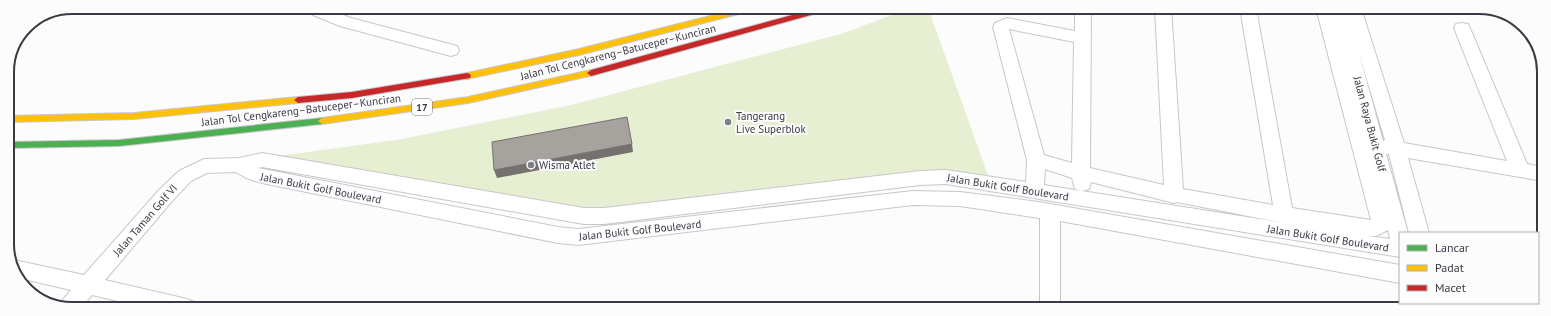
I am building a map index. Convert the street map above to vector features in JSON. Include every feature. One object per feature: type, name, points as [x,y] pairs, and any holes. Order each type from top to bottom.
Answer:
[{"type":"highway","name":"Jalan Tol Cengkareng–Batuceper–Kunciran","points":[[14,119],[142,115],[352,95],[470,76],[579,52],[727,14]]},
{"type":"highway","name":"Jalan Tol Cengkareng–Batuceper–Kunciran","points":[[14,145],[119,143],[192,136],[348,118],[468,100],[578,76],[805,14]]},
{"type":"street","points":[[326,14],[346,22],[451,50]]},
{"type":"street","points":[[1083,14],[1080,155],[1086,218]]},
{"type":"street","points":[[1163,14],[1174,196]]},
{"type":"street","points":[[1249,14],[1284,215]]},
{"type":"street","points":[[1036,160],[1081,173],[1174,196],[1365,228],[1376,228],[1380,226],[1381,221],[1326,14]]},
{"type":"street","name":"Jalan Raya Bukit Golf","points":[[1341,14],[1399,236]]},
{"type":"street","name":"Jalan Raya Bukit Golf","points":[[1355,14],[1397,149],[1419,232]]},
{"type":"street","points":[[1035,191],[1036,160],[1001,27],[1007,23],[1083,38]]},
{"type":"street","points":[[1462,28],[1520,170]]},
{"type":"street","points":[[1375,145],[1537,173]]},
{"type":"street","name":"Jalan Bukit Golf Boulevard","points":[[239,165],[262,160],[270,160],[584,216],[604,216],[934,177],[967,180],[1399,249]]},
{"type":"street","name":"Jalan Bukit Golf Boulevard","points":[[239,165],[252,173],[262,176],[558,235],[578,237],[913,198],[960,199],[1086,218],[1399,274]]},
{"type":"street","name":"Jalan Taman Golf VI","points":[[73,302],[170,191],[185,176],[204,166],[239,165]]},
{"type":"street","points":[[1050,212],[1050,302]]},
{"type":"street","points":[[20,269],[161,302]]},
{"type":"green space","name":"Tangerang Live Superblok","points":[[894,14],[930,14],[988,175],[912,173],[618,211],[557,211],[279,156],[402,139],[571,105],[844,33]]},
{"type":"building","name":"Wisma Atlet","points":[[627,117],[632,144],[494,170],[492,142]]},
{"type":"traffic: fast","points":[[14,145],[119,143],[322,121]]},
{"type":"traffic: slow","points":[[467,76],[579,52],[727,14]]},
{"type":"traffic: slow","points":[[322,121],[468,100],[591,73]]},
{"type":"traffic: slow","points":[[14,119],[134,116],[298,100]]},
{"type":"traffic: jam","points":[[591,73],[804,14]]},
{"type":"traffic: jam","points":[[298,100],[352,95],[467,76]]},
{"type":"place","name":"Tangerang Live Superblok","points":[[728,122]]},
{"type":"place","name":"Wisma Atlet","points":[[531,165]]}]
